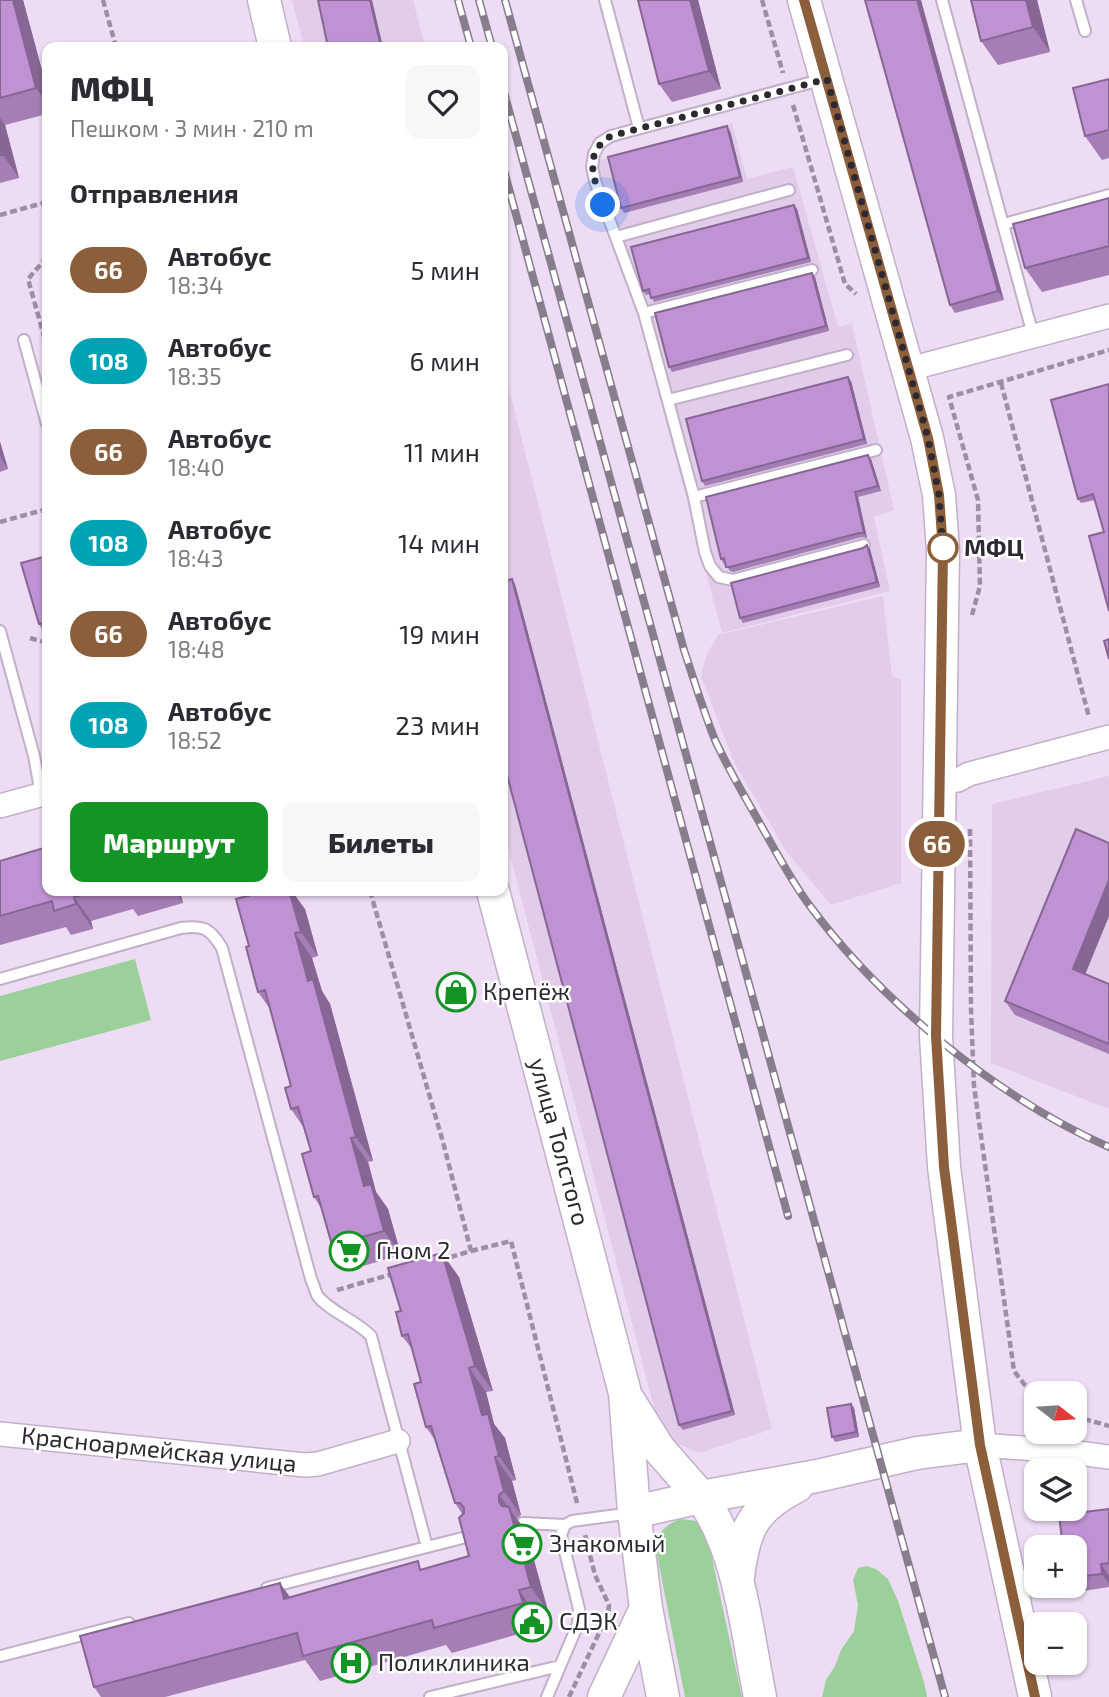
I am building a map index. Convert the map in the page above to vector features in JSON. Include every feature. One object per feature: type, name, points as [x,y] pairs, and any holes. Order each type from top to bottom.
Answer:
[{"type":"street","points":[[264,0],[274,42]]},
{"type":"street","points":[[804,0],[934,466],[941,518],[943,598],[936,1036],[944,1167],[980,1445],[1035,1697]]},
{"type":"street","points":[[908,369],[1109,316]]},
{"type":"street","points":[[938,783],[958,780],[969,774],[1109,737]]},
{"type":"street","points":[[0,806],[42,795]]},
{"type":"street","name":"улица Толстого","points":[[494,896],[625,1393]]},
{"type":"street","points":[[625,1393],[659,1449],[701,1497],[719,1524],[737,1583],[760,1697]]},
{"type":"street","points":[[625,1393],[634,1512],[646,1608],[663,1697]]},
{"type":"street","name":"Красноармейская улица","points":[[0,1434],[305,1465],[318,1464],[398,1441]]},
{"type":"street","points":[[634,1512],[817,1476],[917,1453],[980,1445],[1109,1457]]},
{"type":"street","points":[[737,1583],[742,1545],[762,1508],[777,1496],[817,1476]]},
{"type":"street","points":[[604,1697],[646,1608]]},
{"type":"lane","points":[[605,0],[639,128]]},
{"type":"lane","points":[[942,0],[1033,335]]},
{"type":"lane","points":[[1076,0],[1085,31]]},
{"type":"lane","points":[[827,79],[611,136],[600,143],[594,154],[592,167],[644,313],[710,566],[719,577],[733,580],[864,545]]},
{"type":"lane","points":[[616,237],[789,190]]},
{"type":"lane","points":[[1004,224],[1109,195]]},
{"type":"lane","points":[[644,313],[812,270]]},
{"type":"lane","points":[[24,341],[42,406]]},
{"type":"lane","points":[[668,400],[847,355]]},
{"type":"lane","points":[[694,497],[876,450]]},
{"type":"lane","points":[[0,631],[42,786]]},
{"type":"lane","points":[[0,979],[181,928],[199,926],[214,934],[222,948],[318,1296],[360,1325],[371,1336],[427,1547]]},
{"type":"lane","points":[[523,1522],[565,1525],[634,1512]]},
{"type":"lane","points":[[547,1697],[578,1623],[579,1609],[561,1535],[565,1525]]},
{"type":"lane","points":[[252,1591],[474,1535]]},
{"type":"lane","points":[[1,1656],[147,1619]]},
{"type":"lane","points":[[430,1697],[560,1666]]},
{"type":"path","points":[[103,0],[115,42]]},
{"type":"path","points":[[762,0],[845,284],[862,299]]},
{"type":"path","points":[[0,215],[42,203]]},
{"type":"path","points":[[42,263],[28,279],[42,329]]},
{"type":"path","points":[[949,397],[1109,350]]},
{"type":"path","points":[[1001,383],[1089,717]]},
{"type":"path","points":[[0,522],[42,510]]},
{"type":"path","points":[[30,638],[42,642]]},
{"type":"path","points":[[970,827],[974,1086],[1014,1371],[1024,1384]]},
{"type":"path","points":[[371,896],[443,1142],[471,1251]]},
{"type":"path","points":[[433,1262],[510,1241],[595,1575],[609,1605],[608,1615],[569,1697]]},
{"type":"path","points":[[318,1296],[407,1270]]},
{"type":"path","points":[[1087,1420],[1109,1426]]},
{"type":"shaded area","points":[[292,0],[413,0],[424,42],[303,42]]},
{"type":"shaded area","points":[[732,123],[747,179],[793,167],[838,327],[852,324],[894,510],[874,517],[890,591],[722,633],[597,161]]},
{"type":"shaded area","points":[[508,385],[772,1429],[699,1453],[676,1443],[664,1432],[657,1419],[508,847]]},
{"type":"shaded area","points":[[883,596],[892,676],[901,680],[901,883],[831,905],[786,851],[734,762],[701,676],[706,656],[718,635]]},
{"type":"shaded area","points":[[1109,776],[1109,1109],[991,1063],[992,804]]},
{"type":"green space","points":[[135,959],[151,1020],[0,1061],[0,996]]},
{"type":"green space","points":[[680,1519],[697,1521],[707,1535],[742,1697],[685,1697],[656,1550],[662,1530]]},
{"type":"green space","points":[[866,1566],[876,1569],[888,1579],[898,1601],[927,1697],[822,1697],[826,1680],[854,1631],[858,1605],[853,1580],[858,1568]]},
{"type":"building","points":[[0,0],[13,0],[36,88],[0,98]]},
{"type":"building","points":[[318,0],[370,0],[380,42],[327,42]]},
{"type":"building","points":[[638,0],[690,0],[709,71],[659,84]]},
{"type":"building","points":[[865,0],[917,0],[998,291],[950,305]]},
{"type":"building","points":[[971,0],[1026,0],[1033,27],[981,41]]},
{"type":"building","points":[[1109,79],[1109,130],[1085,136],[1073,88]]},
{"type":"building","points":[[727,126],[740,177],[621,208],[608,157]]},
{"type":"building","points":[[1109,198],[1109,246],[1025,268],[1013,224]]},
{"type":"building","points":[[794,205],[808,258],[651,298],[649,289],[643,291],[631,247]]},
{"type":"building","points":[[812,273],[826,326],[669,367],[655,313]]},
{"type":"building","points":[[848,377],[864,439],[702,481],[686,419]]},
{"type":"building","points":[[1109,384],[1109,611],[1089,536],[1104,532],[1093,494],[1078,499],[1051,400]]},
{"type":"building","points":[[868,455],[878,486],[855,492],[864,533],[726,567],[724,558],[721,559],[706,497]]},
{"type":"building","points":[[867,545],[877,582],[740,618],[731,583]]},
{"type":"building","points":[[42,557],[42,623],[39,624],[21,563]]},
{"type":"building","points":[[512,579],[732,1411],[679,1425],[508,779],[508,580]]},
{"type":"building","points":[[1109,639],[1109,659],[1104,641]]},
{"type":"building","points":[[1076,829],[1109,843],[1109,880],[1073,969],[1109,984],[1109,1044],[1005,1001]]},
{"type":"building","points":[[42,848],[42,896],[77,896],[74,897],[76,904],[54,911],[52,901],[0,916],[0,861]]},
{"type":"building","points":[[247,896],[290,896],[301,932],[295,933],[308,981],[313,979],[356,1137],[351,1138],[364,1186],[371,1184],[384,1231],[332,1245],[302,1154],[311,1151],[298,1107],[291,1109],[285,1088],[291,1086],[265,990],[258,992],[236,899]]},
{"type":"building","points":[[442,1253],[475,1366],[469,1368],[482,1415],[488,1414],[499,1456],[495,1457],[504,1491],[499,1495],[499,1502],[502,1506],[509,1507],[531,1587],[519,1590],[523,1603],[434,1628],[432,1620],[303,1656],[297,1633],[94,1687],[80,1636],[280,1583],[284,1599],[418,1561],[420,1570],[469,1556],[459,1518],[464,1513],[464,1508],[460,1503],[455,1503],[431,1426],[426,1427],[414,1384],[421,1382],[408,1334],[402,1336],[396,1312],[401,1311],[388,1268]]},
{"type":"building","points":[[851,1404],[856,1432],[832,1437],[827,1408]]},
{"type":"building","points":[[1109,1509],[1109,1563],[1101,1564],[1102,1574],[1087,1576],[1087,1535],[1062,1535],[1060,1521],[1087,1521],[1087,1512]]},
{"type":"railway","points":[[458,0],[470,42]]},
{"type":"railway","points":[[479,0],[491,42]]},
{"type":"railway","points":[[505,0],[684,650],[715,740],[726,763],[803,897],[871,977],[907,1012],[985,1075],[1067,1127],[1109,1147]]},
{"type":"railway","points":[[508,107],[945,1697]]},
{"type":"railway","points":[[508,185],[788,1216]]},
{"type":"bus line","name":"66","points":[[804,0],[928,438],[939,495],[943,598],[936,1036],[944,1167],[980,1445],[1035,1697]]},
{"type":"place","name":"МФЦ","points":[[943,548]]},
{"type":"place","name":"Крепёж","points":[[456,992]]},
{"type":"place","name":"Гном 2","points":[[349,1251]]},
{"type":"place","name":"Знакомый","points":[[522,1544]]},
{"type":"place","name":"СДЭК","points":[[532,1622]]},
{"type":"place","name":"Поликлиника","points":[[351,1663]]},
{"type":"route","points":[[603,205],[592,167],[594,154],[600,143],[611,136],[827,79],[928,438],[939,495],[943,548]]}]
